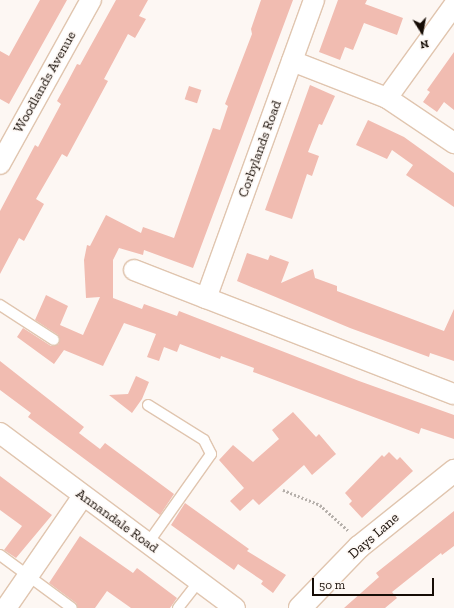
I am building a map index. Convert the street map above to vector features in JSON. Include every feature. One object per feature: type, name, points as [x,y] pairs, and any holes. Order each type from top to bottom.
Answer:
[{"type":"street","name":"Woodlands Avenue","points":[[0,164],[92,0]]},
{"type":"street","name":"Corbylands Road","points":[[206,298],[314,0]]},
{"type":"street","points":[[387,98],[454,5]]},
{"type":"street","points":[[292,60],[387,98],[454,143]]},
{"type":"street","points":[[134,270],[454,394]]},
{"type":"street","name":"Annandale Road","points":[[0,434],[235,608]]},
{"type":"street","name":"Days Lane","points":[[300,608],[360,546],[454,471]]},
{"type":"street","points":[[6,608],[83,496]]},
{"type":"lane","points":[[0,305],[54,340]]},
{"type":"lane","points":[[148,405],[204,440],[211,454],[148,544]]},
{"type":"lane","points":[[0,555],[72,608]]},
{"type":"lane","points":[[178,608],[199,581]]},
{"type":"path","points":[[282,490],[320,505],[336,517],[360,546]]},
{"type":"building","points":[[40,0],[67,0],[9,104],[0,99],[0,51],[9,56]]},
{"type":"building","points":[[116,0],[148,0],[139,16],[146,19],[135,38],[128,34],[104,79],[108,81],[67,157],[62,154],[36,199],[44,204],[24,241],[19,238],[0,274],[0,211],[35,145],[38,147],[61,104],[57,101],[77,64],[80,65]]},
{"type":"building","points":[[261,0],[293,0],[193,268],[144,250],[143,255],[119,248],[113,260],[113,298],[142,309],[144,304],[177,316],[179,311],[359,381],[454,415],[454,439],[421,428],[419,434],[253,372],[254,368],[221,356],[220,359],[180,344],[177,352],[164,347],[159,361],[147,357],[156,334],[124,323],[103,366],[64,350],[54,364],[17,337],[23,328],[51,346],[59,344],[58,335],[35,320],[46,295],[68,306],[60,325],[83,335],[100,297],[86,298],[84,260],[87,245],[90,246],[106,215],[141,233],[143,227],[174,238],[213,128],[220,130],[228,106],[225,104],[252,34],[251,29]]},
{"type":"building","points":[[338,0],[367,0],[365,4],[403,18],[397,35],[364,23],[353,50],[345,47],[340,60],[319,52]]},
{"type":"building","points":[[454,52],[454,110],[444,102],[437,112],[423,102],[430,92],[427,90]]},
{"type":"building","points":[[310,85],[335,96],[322,125],[319,124],[308,152],[319,156],[312,176],[307,174],[292,219],[265,210]]},
{"type":"building","points":[[189,86],[201,90],[197,103],[185,99]]},
{"type":"building","points":[[368,120],[404,137],[454,173],[454,207],[406,175],[413,165],[392,150],[387,159],[356,145]]},
{"type":"building","points":[[247,253],[268,260],[270,255],[289,262],[281,283],[313,269],[315,278],[337,286],[337,291],[444,331],[454,309],[454,361],[430,353],[429,357],[350,328],[237,281]]},
{"type":"building","points":[[0,361],[84,427],[79,433],[100,449],[105,443],[174,494],[160,515],[28,417],[31,413],[0,390]]},
{"type":"building","points":[[136,376],[149,382],[142,399],[132,413],[109,395],[128,394]]},
{"type":"building","points":[[293,412],[316,437],[319,434],[336,454],[312,475],[304,465],[259,505],[253,499],[240,511],[230,501],[244,488],[219,460],[233,445],[253,462],[279,439],[272,430]]},
{"type":"building","points":[[389,452],[397,460],[400,457],[413,471],[362,518],[349,504],[352,501],[345,493],[382,455],[384,457]]},
{"type":"building","points":[[0,476],[52,515],[16,558],[4,550],[22,526],[0,510]]},
{"type":"building","points":[[185,503],[249,549],[247,551],[286,575],[273,593],[261,584],[263,581],[238,564],[234,570],[171,525]]},
{"type":"building","points":[[454,511],[454,546],[442,555],[441,553],[392,592],[397,598],[385,608],[344,608],[379,577],[376,573]]},
{"type":"building","points":[[80,536],[133,573],[137,568],[177,598],[170,608],[131,608],[107,591],[95,608],[78,608],[76,603],[49,583]]}]
